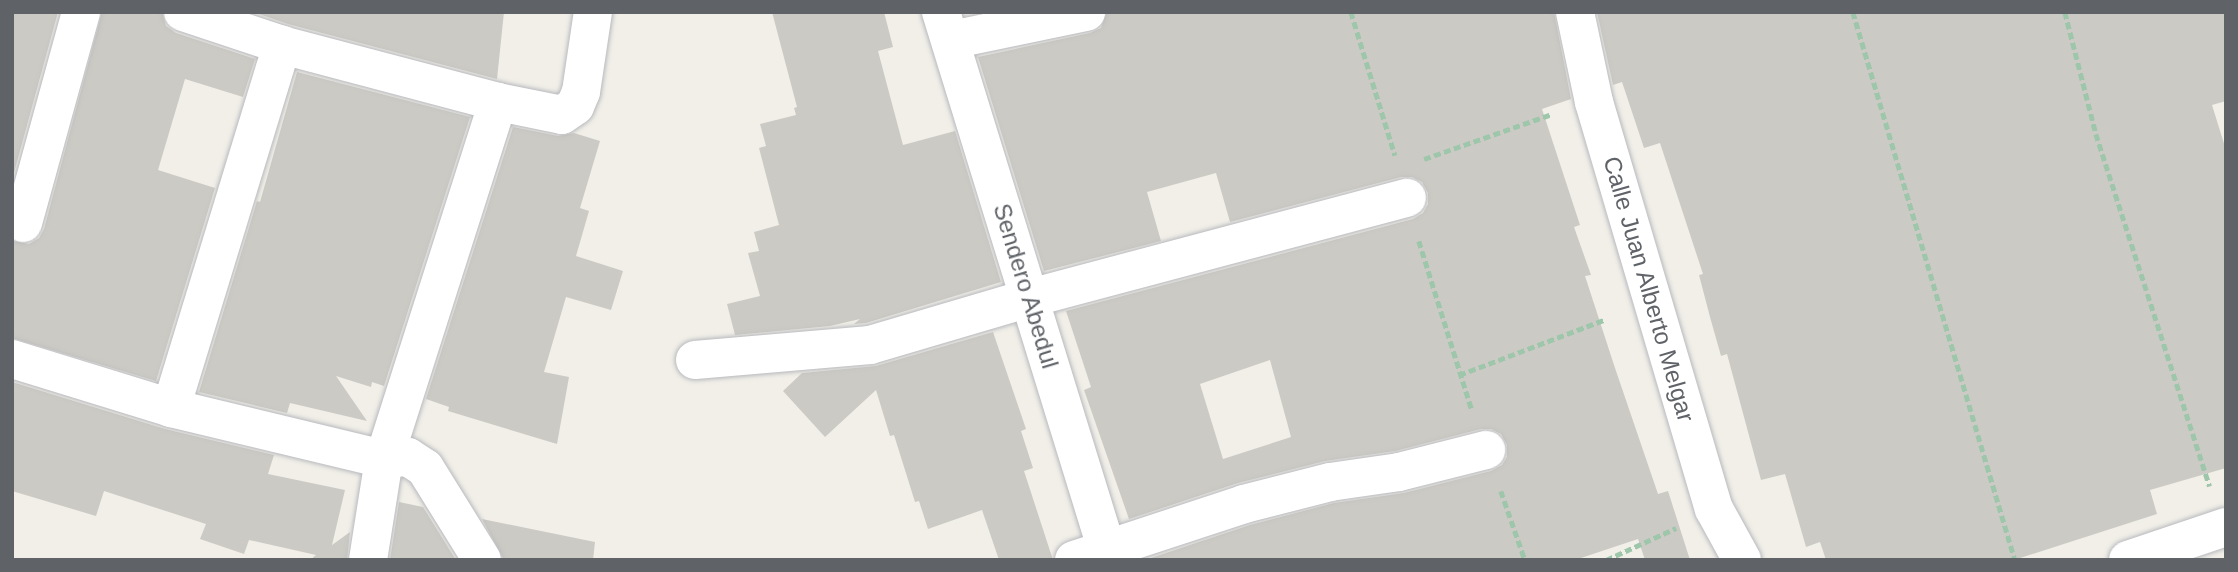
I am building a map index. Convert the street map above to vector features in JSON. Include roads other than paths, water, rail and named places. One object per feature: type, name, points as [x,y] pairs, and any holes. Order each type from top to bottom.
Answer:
[{"type":"street","points":[[23,223],[81,12]]},
{"type":"street","points":[[183,12],[282,45],[498,102],[562,115],[575,106],[581,92],[593,12]]},
{"type":"street","points":[[946,26],[1086,12]]},
{"type":"street","name":"Calle Juan Alberto Melgar","points":[[1575,12],[1594,102],[1714,509],[1742,560]]},
{"type":"street","name":"Sendero Abedul","points":[[946,26],[1030,298],[1097,557]]},
{"type":"street","points":[[171,408],[282,45]]},
{"type":"street","points":[[368,560],[384,459],[498,102]]},
{"type":"street","points":[[695,360],[870,345],[1403,183]]},
{"type":"street","points":[[12,359],[171,408],[384,459],[408,457],[425,468],[482,560]]},
{"type":"street","points":[[1097,557],[1244,504],[1330,482],[1399,472],[1486,450]]},
{"type":"street","points":[[2128,560],[2225,527]]}]
